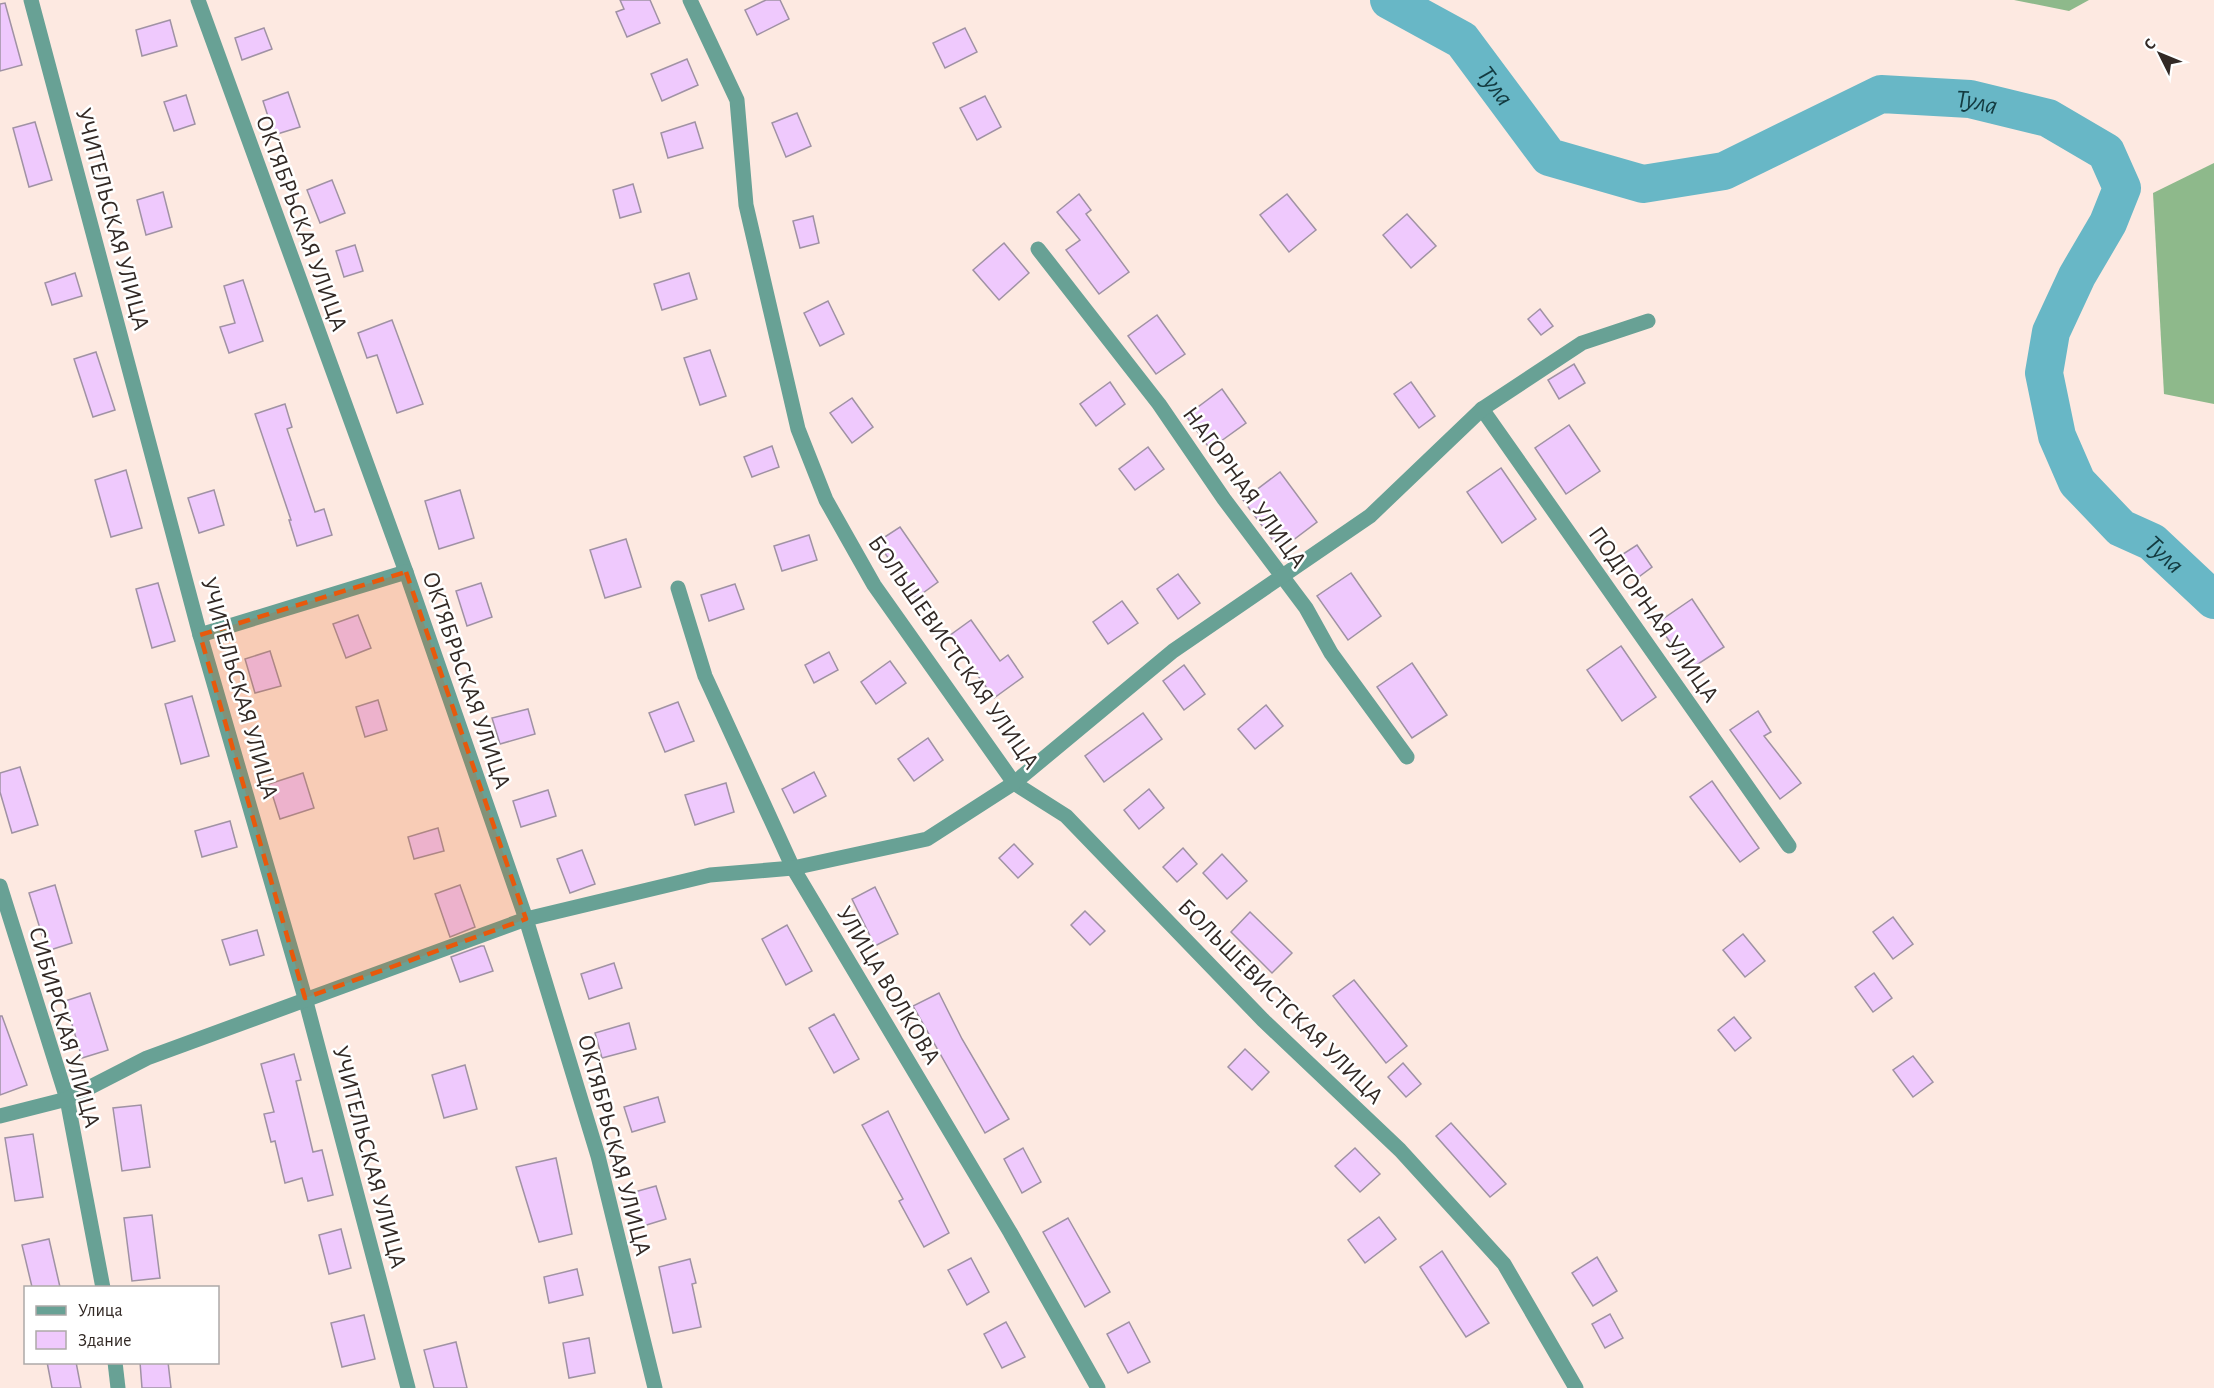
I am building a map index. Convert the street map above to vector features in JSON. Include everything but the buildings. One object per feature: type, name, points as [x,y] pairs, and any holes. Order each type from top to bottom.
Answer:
[{"type":"street","name":"УЧИТЕЛЬСКАЯ УЛИЦА","points":[[31,0],[200,635],[305,998],[408,1388]]},
{"type":"street","name":"ОКТЯБРЬСКАЯ УЛИЦА","points":[[198,0],[406,572],[526,919],[598,1156],[655,1388]]},
{"type":"street","name":"БОЛЬШЕВИСТСКАЯ УЛИЦА","points":[[690,0],[737,100],[746,205],[771,321],[798,429],[826,500],[874,585],[1014,783],[1066,816],[1263,1020],[1400,1150],[1504,1264],[1576,1388]]},
{"type":"street","name":"НАГОРНАЯ УЛИЦА","points":[[1038,249],[1159,404],[1282,579],[1306,608],[1331,653],[1407,757]]},
{"type":"street","points":[[0,1116],[67,1099],[147,1058],[305,998],[526,919],[710,876],[793,868],[927,839],[1014,783],[1173,651],[1282,579],[1370,516],[1482,409],[1582,343],[1648,321]]},
{"type":"street","name":"ПОДГОРНАЯ УЛИЦА","points":[[1482,409],[1789,846]]},
{"type":"street","points":[[200,635],[406,572]]},
{"type":"street","name":"УЛИЦА ВОЛКОВА","points":[[678,588],[705,676],[793,868],[1010,1232],[1098,1388]]},
{"type":"street","name":"СИБИРСКАЯ УЛИЦА","points":[[0,886],[67,1099],[103,1286]]},
{"type":"street","points":[[115,1364],[118,1388]]},
{"type":"highlighted area","points":[[406,572],[526,919],[305,998],[200,635]]},
{"type":"green space","points":[[2014,0],[2089,0],[2069,11]]},
{"type":"green space","points":[[2214,163],[2214,404],[2164,394],[2153,193]]},
{"type":"waterway","name":"Тула","points":[[1389,0],[1462,40],[1549,157],[1643,184],[1724,171],[1881,94],[1970,99],[2048,118],[2106,152],[2122,188],[2108,223],[2077,276],[2051,332],[2044,373],[2057,436],[2077,482],[2121,528],[2152,542],[2214,600]]}]
